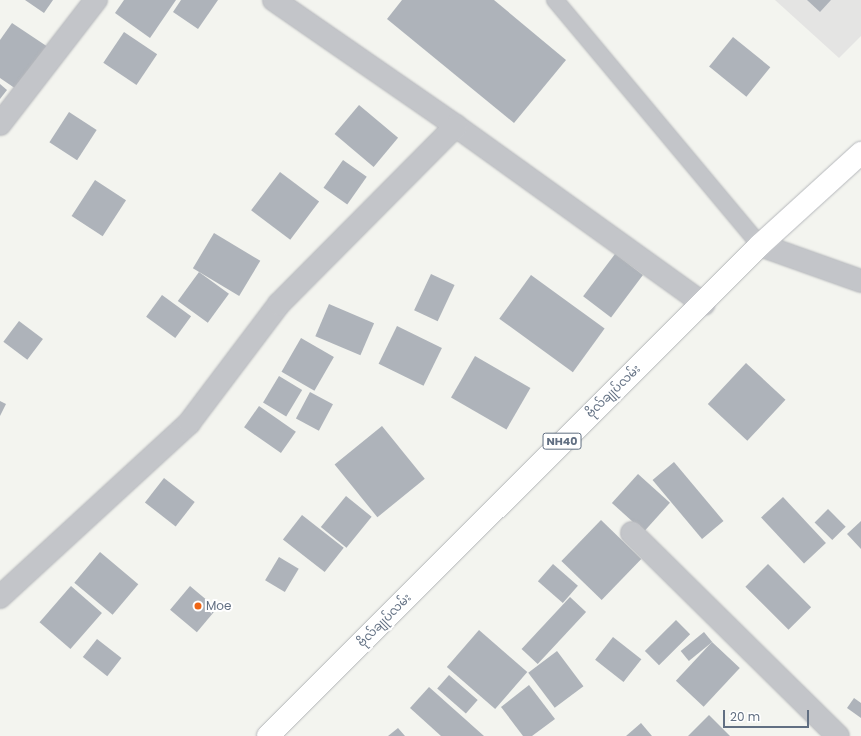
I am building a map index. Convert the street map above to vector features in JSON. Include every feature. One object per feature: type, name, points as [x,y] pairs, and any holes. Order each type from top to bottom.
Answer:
[{"type":"highway","name":"ဗိုလ်ချုပ်လမ်း","points":[[268,736],[548,454],[704,304],[760,245],[861,153]]},
{"type":"street","points":[[0,124],[96,0]]},
{"type":"street","points":[[274,0],[456,126],[704,304]]},
{"type":"street","points":[[0,596],[189,423],[279,304],[456,126]]},
{"type":"street","points":[[760,245],[861,281]]},
{"type":"street","points":[[632,533],[838,736]]},
{"type":"lane","points":[[555,0],[760,245]]},
{"type":"shaded area","points":[[775,0],[861,0],[861,36],[839,58]]},
{"type":"building","points":[[25,0],[53,0],[44,13]]},
{"type":"building","points":[[124,0],[176,0],[150,38],[115,13]]},
{"type":"building","points":[[181,0],[218,0],[198,29],[173,12]]},
{"type":"building","points":[[402,0],[494,0],[566,60],[514,123],[387,19]]},
{"type":"building","points":[[807,0],[831,0],[820,12]]},
{"type":"building","points":[[12,23],[48,47],[19,91],[0,78],[0,40]]},
{"type":"building","points":[[124,32],[157,54],[136,85],[103,63]]},
{"type":"building","points":[[733,37],[770,67],[746,97],[709,67]]},
{"type":"building","points":[[0,84],[7,90],[0,99]]},
{"type":"building","points":[[359,105],[398,138],[374,167],[335,134]]},
{"type":"building","points":[[69,112],[97,130],[77,160],[49,142]]},
{"type":"building","points":[[343,160],[367,177],[347,204],[323,188]]},
{"type":"building","points":[[280,172],[319,201],[290,240],[251,210]]},
{"type":"building","points":[[95,180],[126,200],[103,236],[72,216]]},
{"type":"building","points":[[214,233],[260,261],[239,296],[193,268]]},
{"type":"building","points":[[615,254],[643,275],[611,317],[583,296]]},
{"type":"building","points":[[199,272],[229,294],[208,323],[178,301]]},
{"type":"building","points":[[431,274],[455,285],[438,321],[414,310]]},
{"type":"building","points":[[531,275],[605,328],[573,372],[499,319]]},
{"type":"building","points":[[162,295],[191,316],[175,338],[146,317]]},
{"type":"building","points":[[329,304],[374,323],[360,355],[315,336]]},
{"type":"building","points":[[19,321],[43,339],[27,360],[3,342]]},
{"type":"building","points":[[397,326],[442,348],[424,386],[379,364]]},
{"type":"building","points":[[301,338],[334,357],[314,391],[282,372]]},
{"type":"building","points":[[475,356],[530,388],[506,430],[451,398]]},
{"type":"building","points":[[746,363],[785,400],[747,441],[708,404]]},
{"type":"building","points":[[279,376],[302,390],[286,416],[263,403]]},
{"type":"building","points":[[310,392],[333,404],[319,431],[296,418]]},
{"type":"building","points":[[0,401],[6,404],[0,416]]},
{"type":"building","points":[[259,406],[296,432],[281,453],[244,427]]},
{"type":"building","points":[[382,426],[425,479],[377,517],[335,464]]},
{"type":"building","points":[[674,462],[723,521],[702,539],[653,480]]},
{"type":"building","points":[[638,474],[670,503],[644,532],[612,503]]},
{"type":"building","points":[[164,478],[195,502],[176,526],[145,502]]},
{"type":"building","points":[[346,496],[372,517],[346,548],[321,527]]},
{"type":"building","points":[[783,497],[826,543],[804,564],[761,517]]},
{"type":"building","points":[[828,509],[846,527],[832,540],[815,522]]},
{"type":"building","points":[[302,515],[344,548],[325,572],[283,539]]},
{"type":"building","points":[[601,520],[641,559],[602,600],[561,561]]},
{"type":"building","points":[[861,521],[861,549],[847,534]]},
{"type":"building","points":[[100,552],[138,584],[113,615],[74,583]]},
{"type":"building","points":[[279,557],[299,569],[285,592],[265,580]]},
{"type":"building","points":[[553,564],[578,586],[563,603],[538,581]]},
{"type":"building","points":[[768,564],[811,607],[789,630],[745,587]]},
{"type":"building","points":[[71,586],[102,613],[70,649],[40,622]]},
{"type":"building","points":[[190,586],[217,608],[197,632],[170,610]]},
{"type":"building","points":[[570,597],[586,612],[538,664],[522,649]]},
{"type":"building","points":[[676,620],[690,634],[659,665],[645,651]]},
{"type":"building","points":[[479,630],[527,672],[495,709],[447,667]]},
{"type":"building","points":[[704,632],[712,642],[689,661],[681,651]]},
{"type":"building","points":[[613,637],[641,659],[624,682],[595,660]]},
{"type":"building","points":[[97,639],[121,658],[107,676],[83,657]]},
{"type":"building","points":[[712,642],[740,668],[704,707],[676,681]]},
{"type":"building","points":[[557,651],[583,686],[555,708],[528,673]]},
{"type":"building","points":[[449,675],[478,700],[466,714],[437,689]]},
{"type":"building","points":[[529,685],[555,719],[532,736],[523,736],[501,707]]},
{"type":"building","points":[[429,687],[484,736],[441,736],[410,708]]},
{"type":"building","points":[[854,698],[861,703],[861,718],[847,708]]},
{"type":"building","points":[[709,715],[730,736],[688,736]]},
{"type":"building","points":[[641,723],[652,736],[626,736]]},
{"type":"building","points":[[398,728],[405,736],[388,736]]},
{"type":"place","name":"Moe","points":[[198,606]]}]
